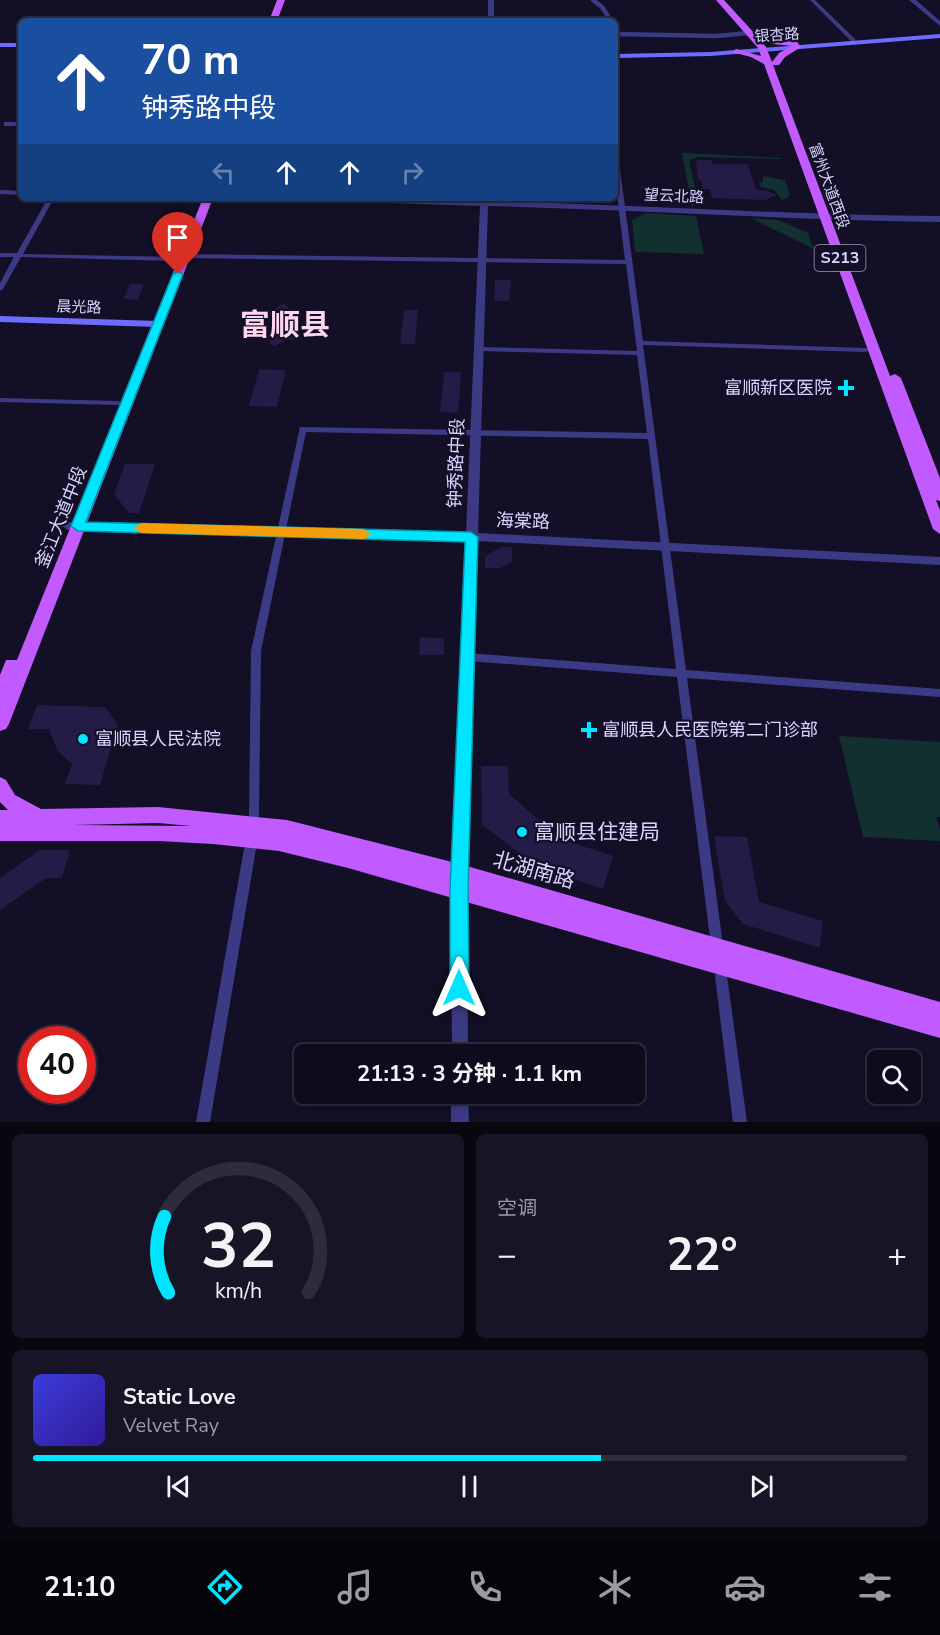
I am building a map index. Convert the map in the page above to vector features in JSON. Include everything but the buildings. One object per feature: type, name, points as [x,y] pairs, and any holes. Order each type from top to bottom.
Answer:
[{"type":"main road","points":[[274,18],[281,0]]},
{"type":"main road","points":[[280,18],[287,0]]},
{"type":"main road","name":"富州大道西段","points":[[720,0],[761,42]]},
{"type":"main road","name":"富州大道西段","points":[[728,0],[761,42],[772,63],[940,496]]},
{"type":"main road","name":"银杏路","points":[[795,46],[940,35]]},
{"type":"main road","name":"银杏路","points":[[618,51],[739,50],[761,42],[795,46],[940,35]]},
{"type":"main road","points":[[739,50],[761,42],[795,46]]},
{"type":"main road","points":[[739,50],[772,63],[795,46]]},
{"type":"main road","points":[[0,47],[18,47]]},
{"type":"main road","points":[[153,327],[199,201]]},
{"type":"main road","points":[[180,258],[207,201]]},
{"type":"main road","name":"富州大道西段","points":[[830,217],[940,529]]},
{"type":"main road","name":"晨光路","points":[[0,319],[153,327]]},
{"type":"main road","name":"晨光路","points":[[0,325],[153,327]]},
{"type":"main road","name":"釜江大道中段","points":[[0,724],[118,403],[153,327]]},
{"type":"main road","name":"釜江大道中段","points":[[0,696],[73,526],[153,327]]},
{"type":"main road","points":[[0,785],[9,801],[33,825],[0,843]]},
{"type":"main road","name":"北湖南路","points":[[0,833],[33,825],[158,815],[287,828],[363,846],[585,926],[940,1028]]},
{"type":"main road","name":"北湖南路","points":[[0,818],[33,825],[202,835],[279,843],[604,915],[940,1012]]},
{"type":"main road","points":[[344,833],[363,846]]},
{"type":"main road","points":[[317,852],[333,865]]},
{"type":"main road","points":[[588,901],[604,915]]},
{"type":"main road","points":[[585,926],[601,941]]},
{"type":"main road","points":[[849,986],[875,983]]},
{"type":"street","points":[[491,0],[491,18]]},
{"type":"street","points":[[593,0],[602,7],[608,18]]},
{"type":"street","points":[[812,0],[853,40]]},
{"type":"street","points":[[912,0],[940,24]]},
{"type":"street","points":[[618,34],[716,36],[761,42]]},
{"type":"street","points":[[7,124],[18,124]]},
{"type":"street","points":[[618,177],[716,938]]},
{"type":"street","points":[[0,192],[18,193]]},
{"type":"street","points":[[0,289],[49,201]]},
{"type":"street","name":"望云北路","points":[[484,201],[830,217],[940,219]]},
{"type":"street","name":"钟秀路中段","points":[[460,1044],[459,882],[484,201]]},
{"type":"street","points":[[0,255],[629,262]]},
{"type":"street","points":[[479,349],[866,350]]},
{"type":"street","points":[[0,399],[118,403]]},
{"type":"street","points":[[254,815],[256,651],[303,429],[651,436]]},
{"type":"street","name":"海棠路","points":[[73,526],[471,537],[665,545],[940,561]]},
{"type":"street","points":[[467,657],[940,693]]},
{"type":"street","points":[[203,1122],[250,849]]},
{"type":"street","points":[[721,976],[740,1122]]},
{"type":"street","points":[[460,1104],[460,1122]]},
{"type":"green space","points":[[682,153],[782,159],[699,157],[691,159],[689,162],[699,204],[692,206]]},
{"type":"green space","points":[[763,176],[785,180],[790,196],[782,200],[774,190],[761,187],[759,183],[763,182]]},
{"type":"green space","points":[[646,213],[696,216],[704,254],[635,252],[632,220]]},
{"type":"green space","points":[[750,218],[779,220],[808,233],[814,249]]},
{"type":"green space","points":[[839,736],[940,742],[940,817],[936,817],[940,830],[940,841],[863,837]]},
{"type":"slow traffic","points":[[141,528],[364,534]]},
{"type":"place","name":"富顺新区医院","points":[[846,388]]},
{"type":"place","name":"富顺县人民医院第二门诊部","points":[[589,730]]},
{"type":"place","name":"富顺县人民法院","points":[[83,739]]},
{"type":"place","name":"富顺县住建局","points":[[522,832]]},
{"type":"district","name":"富顺县","points":[[285,325]]},
{"type":"route","points":[[178,274],[78,526],[471,537],[459,890],[459,988]]}]
